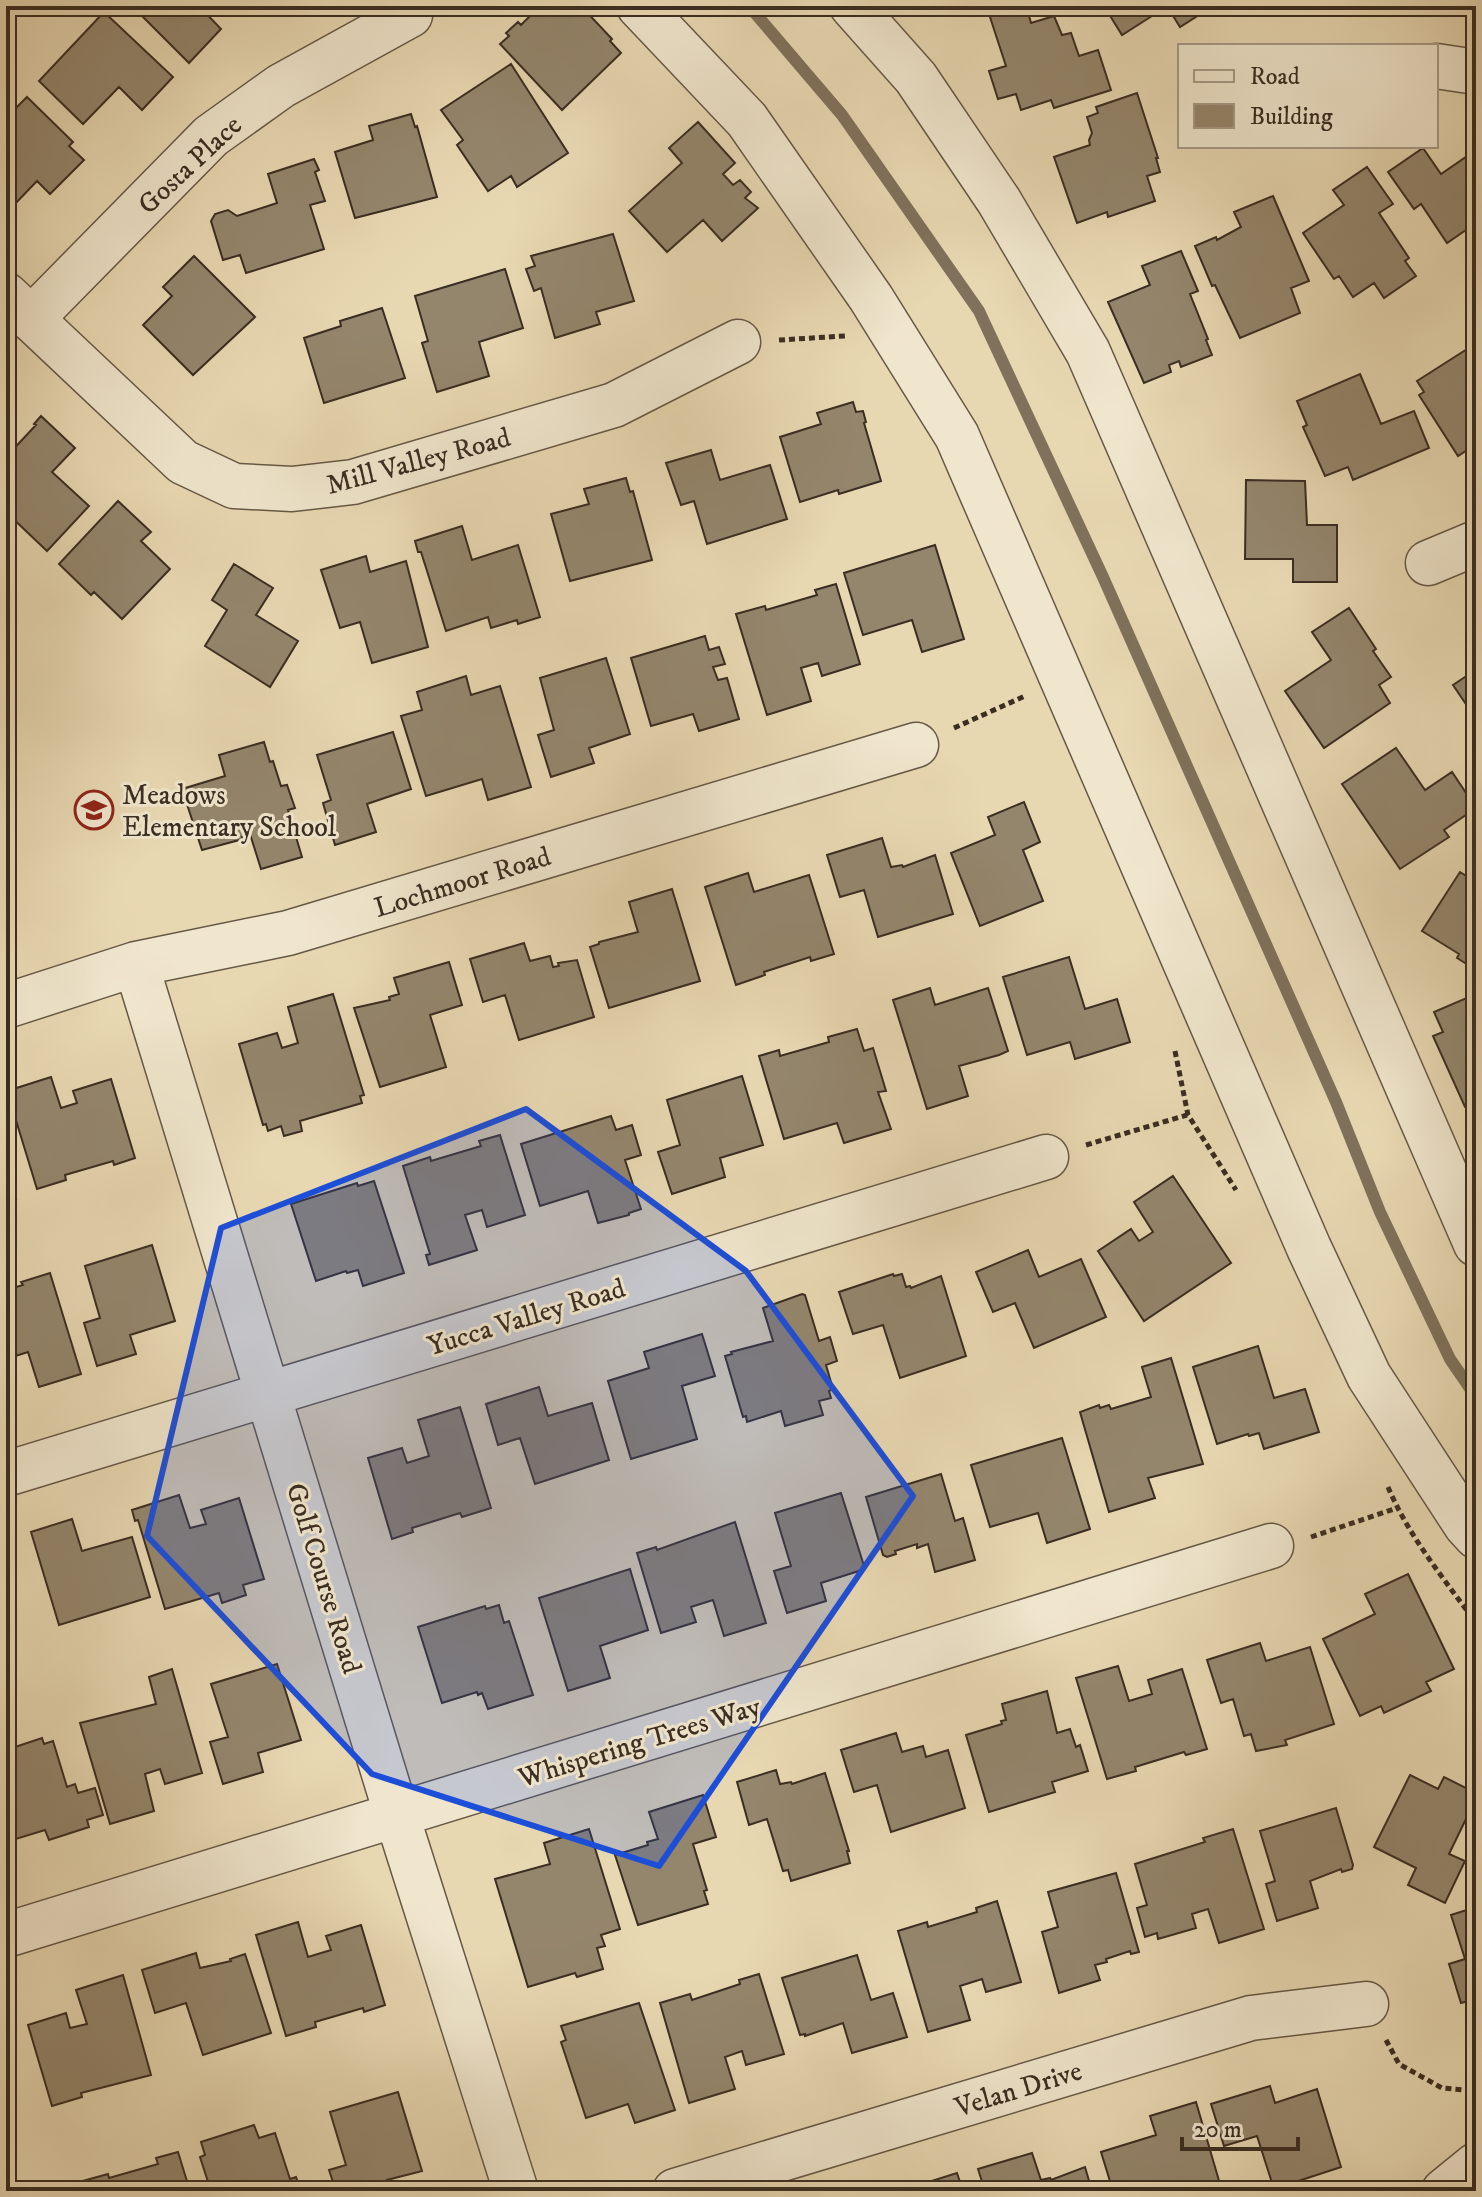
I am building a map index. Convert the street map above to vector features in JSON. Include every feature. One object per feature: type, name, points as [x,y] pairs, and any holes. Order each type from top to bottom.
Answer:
[{"type":"street","points":[[639,6],[747,120],[871,298],[957,436],[1309,1248],[1369,1376],[1476,1536]]},
{"type":"street","points":[[852,6],[916,78],[999,201],[1088,352],[1476,1244]]},
{"type":"street","name":"Gosta Place","points":[[19,307],[211,136],[281,86],[410,15]]},
{"type":"street","points":[[1438,66],[1476,72]]},
{"type":"street","name":"Mill Valley Road","points":[[19,307],[183,462],[234,486],[292,489],[353,482],[614,405],[738,342]]},
{"type":"street","points":[[1428,563],[1476,543]]},
{"type":"street","name":"Lochmoor Road","points":[[6,1006],[136,964],[288,933],[916,745]]},
{"type":"street","name":"Golf Course Road","points":[[136,964],[397,1816],[516,2191]]},
{"type":"street","name":"Yucca Valley Road","points":[[6,1474],[1046,1157]]},
{"type":"street","name":"Whispering Trees Way","points":[[6,1935],[1271,1546]]},
{"type":"street","name":"Velan Drive","points":[[675,2191],[1251,2018],[1366,2004]]},
{"type":"street","points":[[1444,2191],[1476,2165]]},
{"type":"path","points":[[738,342],[850,335]]},
{"type":"path","points":[[916,745],[1036,691]]},
{"type":"path","points":[[1046,1157],[1188,1115]]},
{"type":"path","points":[[1271,1546],[1325,1534],[1397,1508]]},
{"type":"path","points":[[1366,2004],[1399,2064],[1442,2088],[1476,2091]]},
{"type":"highlighted area","points":[[526,1109],[746,1271],[913,1496],[659,1866],[372,1774],[147,1536],[221,1228]]},
{"type":"building","points":[[132,6],[199,6],[221,29],[189,63]]},
{"type":"building","points":[[521,6],[581,6],[621,53],[562,110],[500,44],[509,36],[506,33],[530,16]]},
{"type":"building","points":[[990,6],[1029,6],[1031,23],[1054,16],[1062,35],[1071,33],[1079,56],[1098,50],[1111,90],[1054,108],[1051,100],[1021,110],[1016,94],[998,99],[989,71],[1006,66],[990,17],[994,15]]},
{"type":"building","points":[[1104,6],[1146,6],[1152,16],[1122,35]]},
{"type":"building","points":[[1167,6],[1213,6],[1180,27]]},
{"type":"building","points":[[104,12],[173,77],[142,110],[119,87],[83,124],[39,81]]},
{"type":"building","points":[[511,64],[568,153],[517,187],[511,176],[488,191],[457,145],[463,140],[441,110]]},
{"type":"building","points":[[1137,93],[1158,158],[1160,172],[1147,176],[1155,201],[1108,217],[1107,212],[1077,223],[1054,157],[1090,145],[1092,133],[1087,117],[1098,113],[1096,107]]},
{"type":"building","points":[[27,97],[73,142],[69,146],[84,160],[50,194],[37,181],[12,207],[6,201],[6,114],[8,116]]},
{"type":"building","points":[[411,114],[437,197],[355,218],[335,152],[373,140],[369,126]]},
{"type":"building","points":[[698,122],[735,163],[723,174],[733,185],[740,180],[751,192],[745,198],[758,208],[722,241],[703,220],[667,252],[629,211],[682,163],[669,148]]},
{"type":"building","points":[[1423,148],[1441,174],[1476,150],[1476,223],[1447,243],[1421,204],[1414,209],[1388,172]]},
{"type":"building","points":[[314,159],[325,201],[310,205],[324,249],[246,273],[240,255],[223,260],[211,221],[215,214],[228,210],[237,216],[277,203],[268,174]]},
{"type":"building","points":[[1367,167],[1393,204],[1379,213],[1409,258],[1405,261],[1416,276],[1384,298],[1374,283],[1353,297],[1339,276],[1334,279],[1303,233],[1344,205],[1333,190]]},
{"type":"building","points":[[1273,196],[1309,281],[1291,288],[1300,313],[1240,338],[1195,246],[1216,237],[1217,240],[1241,227],[1234,212]]},
{"type":"building","points":[[613,234],[634,301],[596,312],[600,324],[555,338],[541,288],[534,291],[526,269],[535,266],[531,256]]},
{"type":"building","points":[[1181,251],[1198,291],[1190,294],[1212,355],[1181,367],[1179,361],[1169,365],[1171,372],[1144,383],[1108,302],[1150,285],[1142,266]]},
{"type":"building","points":[[194,256],[255,317],[193,375],[143,325],[172,296],[163,287]]},
{"type":"building","points":[[505,269],[523,328],[479,342],[489,376],[437,392],[422,343],[428,341],[415,296]]},
{"type":"building","points":[[382,308],[405,378],[324,403],[304,338],[341,326],[340,321]]},
{"type":"building","points":[[1475,344],[1476,444],[1458,456],[1419,395],[1424,392],[1417,381]]},
{"type":"building","points":[[1360,374],[1381,424],[1414,411],[1429,448],[1353,480],[1348,467],[1325,476],[1303,427],[1307,425],[1297,401]]},
{"type":"building","points":[[853,402],[856,412],[863,411],[881,481],[800,502],[780,437],[821,424],[817,413]]},
{"type":"building","points":[[41,416],[75,448],[52,472],[89,506],[47,551],[6,512],[6,457]]},
{"type":"building","points":[[711,450],[720,480],[770,465],[787,519],[707,544],[694,501],[681,505],[666,463]]},
{"type":"building","points":[[626,478],[630,492],[633,491],[652,560],[570,581],[551,514],[589,504],[584,489]]},
{"type":"building","points":[[1246,480],[1305,481],[1307,525],[1337,525],[1337,582],[1293,582],[1293,559],[1245,559]]},
{"type":"building","points":[[118,501],[151,532],[141,541],[170,569],[122,619],[59,564]]},
{"type":"building","points":[[462,526],[472,560],[518,545],[540,617],[491,628],[488,617],[446,631],[415,541]]},
{"type":"building","points":[[935,545],[964,639],[922,652],[912,620],[863,635],[844,573]]},
{"type":"building","points":[[366,556],[370,572],[406,561],[428,647],[372,663],[360,622],[340,628],[321,570]]},
{"type":"building","points":[[234,564],[273,588],[256,615],[298,641],[270,687],[205,646],[227,610],[212,600]]},
{"type":"building","points":[[836,584],[860,664],[822,676],[818,663],[801,668],[811,701],[767,715],[736,614],[765,606],[766,610],[817,595],[815,590]]},
{"type":"building","points":[[1349,608],[1391,677],[1379,685],[1390,703],[1324,748],[1285,691],[1331,660],[1312,632]]},
{"type":"building","points":[[705,636],[709,650],[719,647],[725,664],[713,667],[718,680],[727,678],[739,719],[699,731],[693,714],[651,726],[631,658]]},
{"type":"building","points":[[606,658],[630,734],[589,748],[594,763],[551,777],[538,735],[554,730],[540,678]]},
{"type":"building","points":[[1471,673],[1472,676],[1476,673],[1476,719],[1453,685]]},
{"type":"building","points":[[466,676],[471,695],[500,686],[531,787],[488,800],[482,779],[426,796],[401,716],[422,710],[417,692]]},
{"type":"building","points":[[393,732],[411,789],[367,804],[376,832],[335,845],[323,803],[331,800],[317,755]]},
{"type":"building","points":[[264,742],[281,786],[287,785],[295,808],[288,810],[302,857],[261,869],[250,834],[243,839],[202,850],[182,789],[225,776],[219,755]]},
{"type":"building","points":[[1396,748],[1425,790],[1452,772],[1476,808],[1444,830],[1449,837],[1400,869],[1342,784]]},
{"type":"building","points":[[1024,802],[1040,842],[1023,850],[1043,901],[980,926],[951,853],[995,835],[988,817]]},
{"type":"building","points":[[882,838],[891,867],[903,867],[935,855],[953,914],[878,937],[864,890],[840,897],[827,855]]},
{"type":"building","points":[[1460,872],[1476,882],[1476,970],[1457,958],[1459,954],[1422,931]]},
{"type":"building","points":[[748,873],[754,892],[809,875],[834,954],[811,961],[810,957],[736,985],[705,887]]},
{"type":"building","points":[[672,889],[700,981],[609,1008],[590,947],[638,932],[629,902]]},
{"type":"building","points":[[524,943],[530,961],[550,956],[553,967],[559,966],[558,963],[577,960],[594,1017],[519,1040],[505,995],[483,1002],[470,959]]},
{"type":"building","points":[[1069,957],[1085,1009],[1117,999],[1130,1042],[1075,1059],[1070,1042],[1027,1055],[1003,977]]},
{"type":"building","points":[[449,962],[462,1005],[430,1015],[446,1067],[380,1087],[354,1008],[390,1000],[389,997],[399,994],[394,978]]},
{"type":"building","points":[[930,988],[935,1005],[988,988],[1008,1051],[959,1066],[968,1096],[927,1109],[893,1000]]},
{"type":"building","points":[[333,994],[364,1095],[360,1096],[362,1103],[300,1121],[302,1131],[284,1136],[281,1126],[268,1131],[266,1124],[263,1125],[239,1044],[277,1033],[282,1048],[298,1043],[288,1007]]},
{"type":"building","points":[[1476,994],[1476,1105],[1465,1107],[1433,1036],[1443,1032],[1434,1012]]},
{"type":"building","points":[[857,1029],[864,1051],[873,1048],[886,1091],[878,1092],[891,1129],[844,1143],[837,1123],[784,1139],[759,1056],[779,1050],[780,1056],[829,1042],[828,1037]]},
{"type":"building","points":[[742,1076],[763,1145],[720,1158],[725,1177],[672,1194],[658,1152],[680,1145],[667,1100]]},
{"type":"building","points":[[51,1077],[61,1108],[77,1103],[73,1091],[111,1079],[135,1158],[65,1175],[66,1180],[37,1189],[7,1091]]},
{"type":"building","points":[[611,1116],[616,1130],[632,1125],[641,1155],[625,1160],[641,1209],[598,1223],[588,1191],[540,1206],[521,1144]]},
{"type":"building","points":[[500,1135],[525,1215],[487,1227],[482,1210],[465,1215],[477,1250],[429,1265],[426,1255],[430,1254],[403,1166],[481,1146],[479,1141]]},
{"type":"building","points":[[6,1170],[16,1199],[6,1202]]},
{"type":"building","points":[[1173,1176],[1231,1263],[1144,1321],[1098,1251],[1131,1229],[1139,1241],[1153,1232],[1134,1202]]},
{"type":"building","points":[[374,1181],[404,1273],[363,1286],[358,1270],[316,1281],[291,1204],[357,1183],[358,1186]]},
{"type":"building","points":[[152,1245],[175,1321],[130,1335],[136,1354],[97,1366],[84,1323],[100,1318],[85,1266]]},
{"type":"building","points":[[1028,1250],[1039,1277],[1081,1259],[1106,1317],[1034,1348],[1015,1303],[993,1312],[976,1272]]},
{"type":"building","points":[[50,1273],[81,1374],[39,1387],[28,1352],[6,1359],[6,1290]]},
{"type":"building","points":[[893,1274],[902,1274],[906,1287],[911,1288],[941,1276],[966,1356],[900,1378],[883,1325],[853,1334],[839,1292]]},
{"type":"building","points":[[805,1295],[819,1341],[830,1337],[837,1361],[826,1365],[833,1389],[829,1391],[831,1398],[819,1401],[823,1415],[785,1426],[781,1411],[747,1422],[725,1356],[773,1341],[763,1308]]},
{"type":"building","points":[[702,1334],[715,1376],[682,1386],[697,1439],[631,1459],[608,1381],[649,1368],[644,1352]]},
{"type":"building","points":[[1258,1346],[1274,1398],[1305,1389],[1319,1432],[1264,1449],[1259,1433],[1217,1444],[1193,1367]]},
{"type":"building","points":[[1171,1358],[1203,1464],[1148,1478],[1155,1498],[1109,1512],[1080,1412],[1099,1405],[1100,1408],[1109,1405],[1111,1409],[1151,1397],[1142,1367]]},
{"type":"building","points":[[539,1387],[548,1416],[592,1403],[609,1460],[535,1484],[520,1438],[498,1445],[486,1404]]},
{"type":"building","points":[[460,1407],[491,1508],[462,1517],[460,1513],[412,1528],[413,1532],[392,1539],[368,1458],[402,1448],[407,1463],[429,1456],[418,1420]]},
{"type":"building","points":[[1062,1438],[1090,1529],[1047,1543],[1038,1513],[990,1527],[971,1465]]},
{"type":"building","points":[[941,1474],[955,1521],[963,1518],[975,1560],[935,1572],[928,1544],[917,1548],[917,1544],[887,1557],[883,1555],[866,1497]]},
{"type":"building","points":[[841,1493],[865,1569],[821,1583],[826,1601],[787,1613],[774,1571],[791,1566],[775,1513]]},
{"type":"building","points":[[179,1495],[190,1528],[206,1524],[201,1510],[239,1498],[264,1579],[243,1585],[246,1595],[222,1603],[219,1593],[165,1609],[138,1520],[135,1521],[132,1510]]},
{"type":"building","points":[[72,1519],[82,1551],[132,1537],[150,1597],[59,1625],[31,1532]]},
{"type":"building","points":[[735,1522],[766,1623],[724,1636],[713,1600],[691,1607],[696,1622],[661,1633],[637,1553],[656,1547],[657,1550]]},
{"type":"building","points":[[6,1559],[16,1589],[6,1593]]},
{"type":"building","points":[[630,1569],[648,1630],[600,1646],[610,1678],[568,1691],[539,1598]]},
{"type":"building","points":[[1408,1574],[1454,1669],[1426,1682],[1431,1691],[1384,1713],[1381,1706],[1360,1716],[1323,1639],[1375,1614],[1365,1594]]},
{"type":"building","points":[[499,1605],[504,1623],[509,1621],[533,1695],[488,1709],[482,1693],[478,1695],[477,1692],[442,1703],[418,1627],[485,1606],[486,1609]]},
{"type":"building","points":[[6,1622],[14,1647],[6,1649]]},
{"type":"building","points":[[1260,1643],[1266,1661],[1310,1647],[1334,1724],[1285,1740],[1287,1745],[1256,1751],[1251,1734],[1244,1736],[1233,1699],[1221,1703],[1207,1660]]},
{"type":"building","points":[[277,1664],[301,1740],[258,1753],[263,1772],[223,1784],[210,1742],[228,1737],[211,1684]]},
{"type":"building","points":[[1118,1666],[1129,1701],[1152,1694],[1148,1680],[1182,1669],[1207,1749],[1186,1755],[1184,1752],[1107,1779],[1076,1678]]},
{"type":"building","points":[[172,1669],[202,1773],[165,1784],[160,1769],[145,1774],[154,1811],[110,1824],[80,1723],[156,1704],[149,1677]]},
{"type":"building","points":[[1047,1691],[1057,1733],[1070,1729],[1076,1747],[1080,1745],[1088,1771],[1052,1782],[1055,1792],[989,1812],[966,1735],[1002,1724],[1001,1721],[1006,1720],[1002,1704]]},
{"type":"building","points":[[896,1733],[902,1752],[923,1746],[926,1757],[948,1750],[965,1808],[891,1832],[877,1785],[854,1792],[841,1750]]},
{"type":"building","points":[[42,1738],[44,1744],[53,1741],[67,1787],[75,1784],[78,1793],[95,1788],[103,1815],[87,1820],[89,1827],[49,1840],[45,1830],[6,1842],[6,1750]]},
{"type":"building","points":[[776,1770],[780,1784],[792,1784],[825,1773],[850,1863],[791,1881],[788,1870],[783,1871],[767,1819],[749,1825],[737,1782]]},
{"type":"building","points":[[1410,1775],[1438,1789],[1444,1777],[1476,1793],[1476,1827],[1465,1821],[1449,1854],[1465,1861],[1445,1903],[1408,1885],[1416,1868],[1374,1847]]},
{"type":"building","points":[[703,1795],[716,1837],[693,1844],[707,1890],[704,1891],[708,1904],[638,1925],[615,1855],[658,1839],[649,1812]]},
{"type":"building","points":[[1336,1808],[1352,1869],[1342,1872],[1341,1869],[1310,1881],[1318,1908],[1277,1921],[1266,1884],[1275,1881],[1260,1831]]},
{"type":"building","points":[[589,1829],[620,1929],[601,1935],[605,1946],[597,1948],[603,1969],[577,1977],[575,1973],[528,1987],[495,1879],[550,1864],[544,1843]]},
{"type":"building","points":[[1233,1829],[1264,1929],[1219,1943],[1208,1909],[1192,1914],[1196,1928],[1158,1939],[1157,1933],[1145,1937],[1137,1908],[1147,1905],[1135,1864],[1205,1842],[1203,1838]]},
{"type":"building","points":[[1116,1873],[1139,1952],[1131,1954],[1130,1951],[1106,1959],[1107,1962],[1095,1965],[1100,1980],[1059,1993],[1042,1932],[1058,1927],[1048,1892]]},
{"type":"building","points":[[997,1901],[1021,1982],[986,1992],[982,1979],[960,1986],[970,2020],[928,2032],[898,1931],[927,1922],[928,1927],[977,1912],[976,1908]]},
{"type":"building","points":[[1476,1907],[1476,1999],[1461,2003],[1449,1964],[1465,1959],[1451,1915]]},
{"type":"building","points":[[298,1922],[308,1957],[331,1950],[326,1936],[361,1925],[385,2005],[315,2022],[316,2027],[286,2036],[256,1935]]},
{"type":"building","points":[[196,1953],[200,1968],[231,1961],[245,1954],[271,2033],[203,2055],[186,2003],[155,2013],[142,1970]]},
{"type":"building","points":[[857,1955],[871,2000],[893,1993],[907,2037],[852,2053],[843,2023],[800,2035],[782,1978]]},
{"type":"building","points":[[759,1974],[784,2054],[746,2065],[742,2051],[725,2057],[735,2089],[689,2103],[660,2003],[690,1994],[692,2000],[740,1984],[739,1980]]},
{"type":"building","points":[[123,1975],[151,2075],[81,2093],[82,2097],[52,2106],[28,2025],[66,2013],[70,2028],[87,2024],[76,1990]]},
{"type":"building","points":[[639,2003],[675,2110],[635,2123],[628,2104],[586,2118],[561,2042],[566,2040],[561,2026]]},
{"type":"building","points":[[1270,2086],[1275,2103],[1317,2089],[1341,2167],[1274,2189],[1257,2136],[1224,2146],[1211,2104]]},
{"type":"building","points":[[398,2092],[422,2171],[387,2180],[378,2185],[379,2191],[336,2191],[329,2170],[346,2165],[330,2112]]},
{"type":"building","points":[[1196,2102],[1222,2191],[1113,2191],[1101,2152],[1156,2135],[1150,2116]]},
{"type":"building","points":[[254,2125],[259,2138],[275,2133],[290,2179],[296,2177],[301,2191],[211,2191],[200,2157],[205,2155],[201,2142]]},
{"type":"building","points":[[178,2152],[190,2191],[82,2191],[79,2182],[108,2174],[109,2178],[158,2164],[156,2158]]},
{"type":"building","points":[[1032,2153],[1041,2180],[1051,2180],[1085,2167],[1092,2191],[985,2191],[978,2169]]},
{"type":"building","points":[[957,2173],[963,2191],[903,2191],[903,2190]]},
{"type":"waterway","points":[[749,6],[842,115],[979,311],[1103,577],[1336,1102],[1380,1212],[1450,1359],[1476,1397]]},
{"type":"place","name":"Meadows Elementary School","points":[[94,810]]}]
